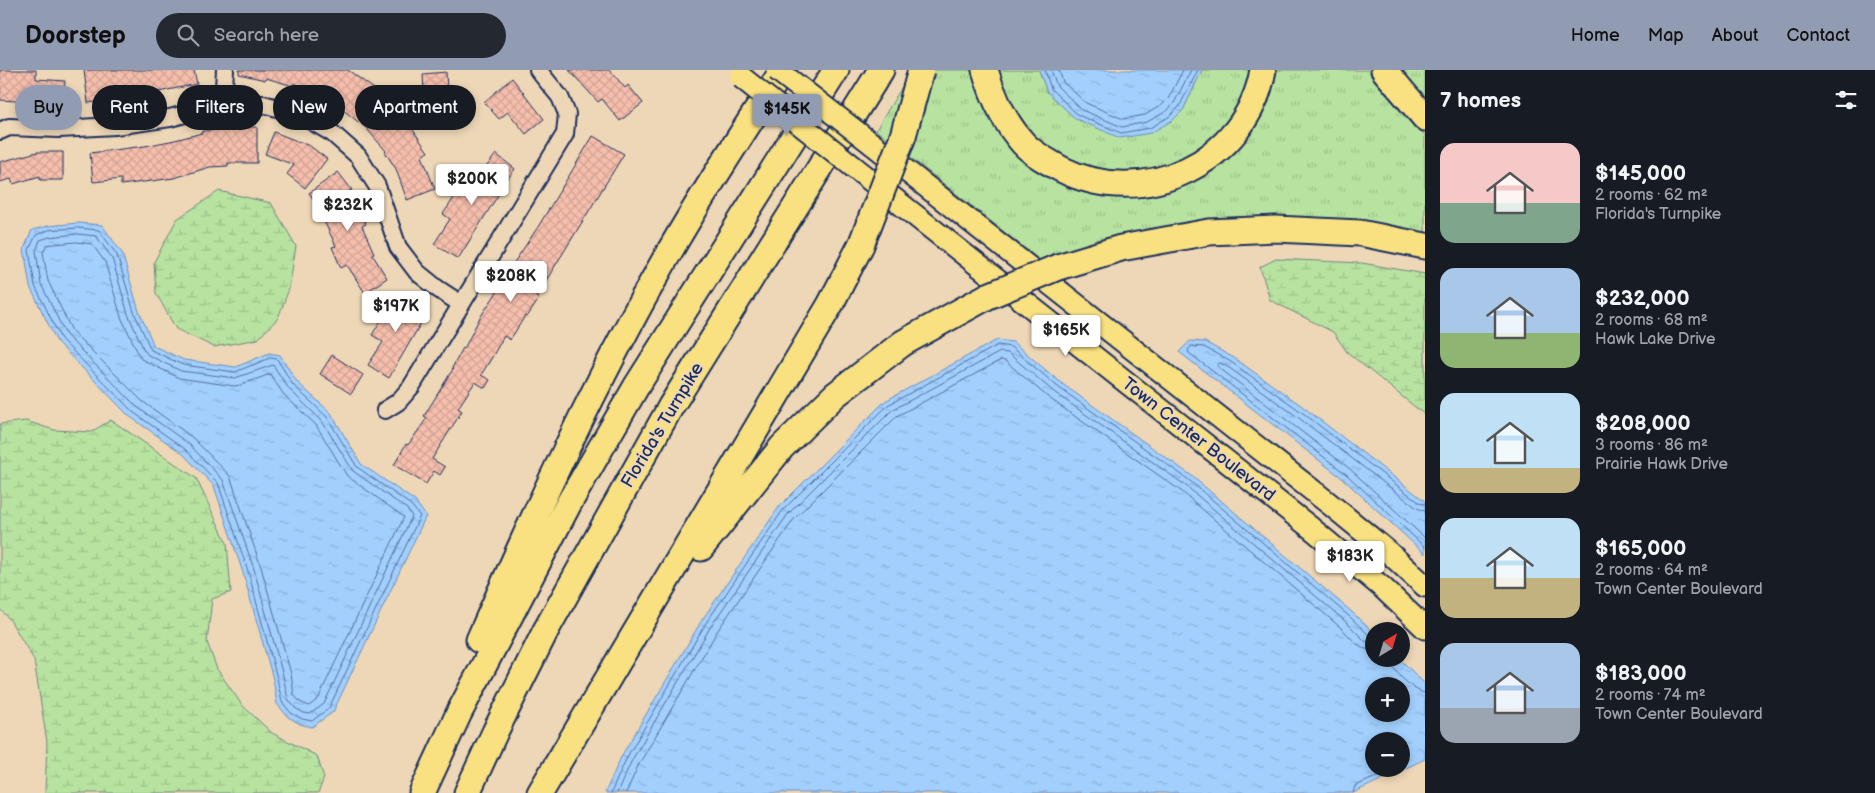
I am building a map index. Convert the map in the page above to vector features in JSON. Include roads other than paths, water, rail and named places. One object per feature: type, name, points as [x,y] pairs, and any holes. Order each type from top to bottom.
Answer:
[{"type":"highway","points":[[723,163],[771,70]]},
{"type":"highway","points":[[415,793],[453,699],[502,588],[594,390],[663,262],[723,163],[783,70]]},
{"type":"highway","points":[[422,793],[459,713],[569,503],[636,387],[836,70]]},
{"type":"highway","name":"Florida's Turnpike","points":[[467,793],[546,630],[671,406],[882,70]]},
{"type":"highway","points":[[540,793],[830,305],[861,245],[903,136],[921,70]]},
{"type":"highway","points":[[985,70],[994,98],[1007,123],[1024,144],[1048,163],[1074,176],[1102,183],[1131,185],[1159,181],[1185,172],[1225,144],[1251,108],[1260,86],[1263,70]]},
{"type":"highway","points":[[1384,70],[1424,116]]},
{"type":"highway","points":[[616,666],[665,592],[782,447],[835,395],[903,343],[988,296],[1058,267],[1121,248],[1209,232],[1276,229],[1360,233],[1425,246]]},
{"type":"main road","name":"Town Center Boulevard","points":[[777,70],[1331,505],[1387,551],[1425,586]]},
{"type":"main road","name":"Town Center Boulevard","points":[[737,73],[1311,528],[1383,588],[1425,628]]},
{"type":"street","points":[[224,85],[225,70]]},
{"type":"street","points":[[386,410],[398,402],[411,387],[565,134],[567,114],[560,97],[538,70]]},
{"type":"street","points":[[263,104],[299,114],[332,132],[358,156],[377,186],[398,247],[417,272],[461,304]]},
{"type":"street","points":[[0,131],[9,127],[59,129],[115,126],[177,116]]},
{"type":"water","points":[[1039,70],[1202,70],[1183,110],[1173,120],[1151,133],[1120,138],[1076,119],[1047,92]]},
{"type":"water","points":[[78,223],[102,225],[122,253],[139,311],[154,346],[184,360],[236,367],[269,353],[280,355],[297,382],[331,413],[361,464],[415,501],[426,516],[333,712],[312,727],[300,724],[288,717],[277,704],[273,679],[243,573],[214,486],[182,453],[129,416],[57,342],[30,287],[24,249],[32,230],[48,226]]},
{"type":"water","points":[[997,340],[1013,342],[1061,383],[1192,476],[1353,613],[1365,624],[1365,668],[1409,668],[1425,684],[1425,759],[1410,766],[1410,732],[1365,732],[1365,777],[1387,777],[1353,793],[605,793],[622,755],[702,620],[779,507],[885,401]]},
{"type":"water","points":[[1190,341],[1205,342],[1234,358],[1302,406],[1425,501],[1425,554],[1342,478],[1179,352]]}]
